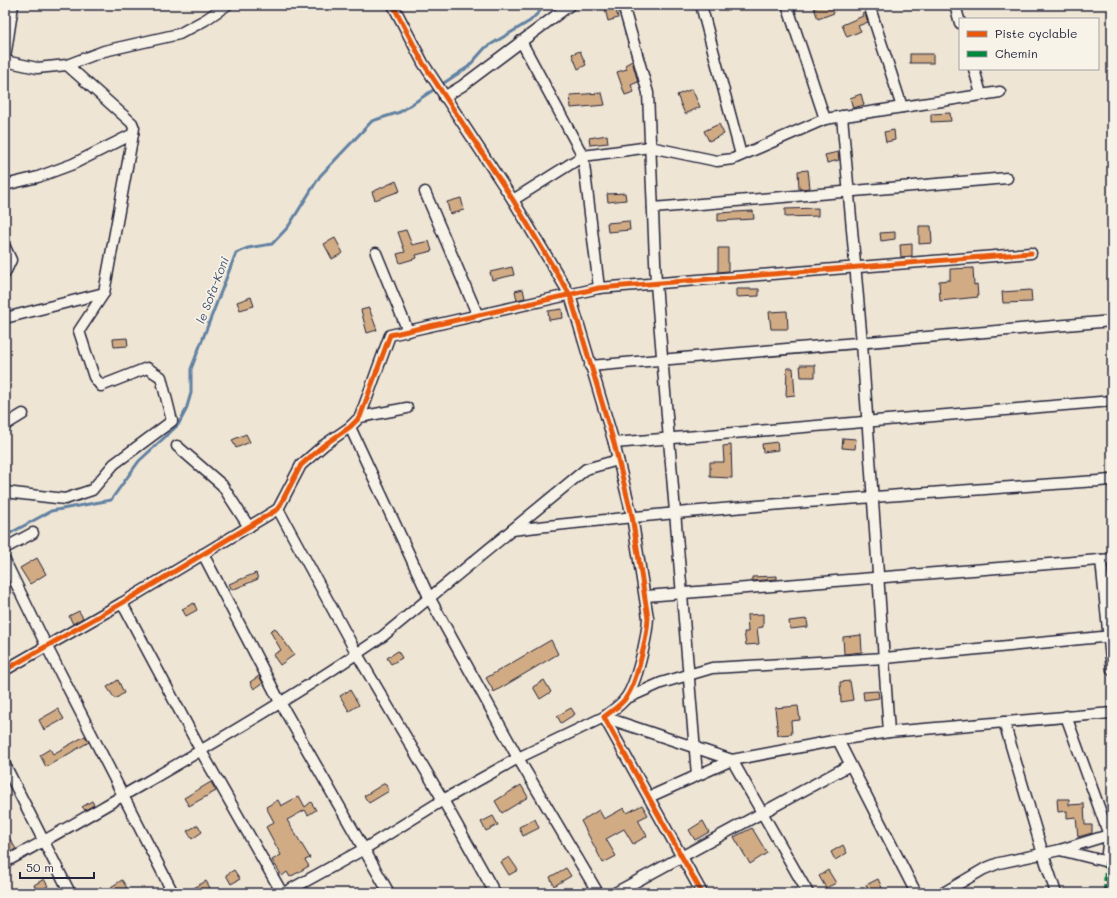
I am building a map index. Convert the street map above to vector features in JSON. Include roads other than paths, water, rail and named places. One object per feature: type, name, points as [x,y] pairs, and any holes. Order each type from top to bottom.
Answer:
[{"type":"street","points":[[5,58],[13,5]]},
{"type":"street","points":[[5,61],[37,68],[67,66],[104,51],[179,34],[205,20],[227,5]]},
{"type":"street","points":[[393,5],[434,81],[513,200],[570,295],[614,443],[632,516],[646,596],[648,618],[647,632],[634,678],[625,699]]},
{"type":"street","points":[[443,94],[462,86],[568,5]]},
{"type":"street","points":[[623,5],[648,93],[656,284],[697,776]]},
{"type":"street","points":[[701,5],[741,155]]},
{"type":"street","points":[[787,5],[825,119]]},
{"type":"street","points":[[869,5],[902,107]]},
{"type":"street","points":[[955,5],[959,19]]},
{"type":"street","points":[[521,41],[583,156],[599,288]]},
{"type":"street","points":[[5,492],[66,499],[92,490],[114,464],[172,421],[161,377],[147,368],[101,386],[94,377],[79,331],[104,293],[134,128],[132,123],[67,66]]},
{"type":"street","points":[[974,70],[981,94]]},
{"type":"street","points":[[513,200],[583,156],[650,147],[716,161],[733,159],[825,119],[1000,92]]},
{"type":"street","points":[[842,116],[862,343],[889,732]]},
{"type":"street","points":[[5,185],[38,177],[73,164],[132,134]]},
{"type":"street","points":[[653,208],[1007,178]]},
{"type":"street","points":[[425,192],[478,316]]},
{"type":"street","points":[[5,247],[11,260],[5,273]]},
{"type":"street","points":[[376,252],[408,331]]},
{"type":"street","points":[[5,670],[122,603],[278,509],[301,465],[324,445],[350,427],[360,417],[390,335],[599,288],[1031,253]]},
{"type":"street","points":[[5,318],[104,293]]},
{"type":"street","points":[[590,366],[1112,322]]},
{"type":"street","points":[[614,443],[867,423],[1112,401]]},
{"type":"street","points":[[360,417],[407,408]]},
{"type":"street","points":[[5,425],[23,414]]},
{"type":"street","points":[[350,427],[429,598],[518,758],[598,893]]},
{"type":"street","points":[[177,446],[222,486],[249,527]]},
{"type":"street","points":[[5,862],[43,842],[281,704],[383,636],[586,469],[618,460]]},
{"type":"street","points":[[512,530],[676,512],[873,496],[1112,480]]},
{"type":"street","points":[[278,509],[357,654],[443,800],[495,893]]},
{"type":"street","points":[[5,548],[33,533]]},
{"type":"street","points":[[203,554],[281,704],[389,893]]},
{"type":"street","points":[[646,596],[1112,559]]},
{"type":"street","points":[[1100,560],[1110,636],[1112,670]]},
{"type":"street","points":[[5,561],[122,796],[173,893]]},
{"type":"street","points":[[122,603],[201,751],[283,893],[364,849],[443,800],[518,758],[604,717],[625,699],[661,683],[689,674],[712,668],[885,658],[1110,636]]},
{"type":"street","points":[[649,796],[732,760],[838,740],[889,732],[1112,713]]},
{"type":"street","points":[[1060,850],[1109,862],[1110,835],[1066,716]]},
{"type":"street","points":[[604,717],[732,760],[808,893]]},
{"type":"street","points":[[604,717],[702,893]]},
{"type":"street","points":[[1004,722],[1056,893]]},
{"type":"street","points":[[838,740],[916,893]]},
{"type":"street","points":[[5,765],[70,893]]},
{"type":"street","points":[[615,893],[682,855],[850,765]]},
{"type":"street","points":[[943,893],[959,889],[984,869],[999,863],[1060,850],[1110,835]]},
{"type":"waterway","name":"le Sofa-Koni","points":[[5,536],[51,511],[111,500],[139,461],[178,425],[186,410],[191,393],[191,369],[236,253],[248,248],[272,244],[288,227],[320,176],[372,121],[400,112],[468,67],[485,48],[530,21],[541,10],[543,5]]}]
